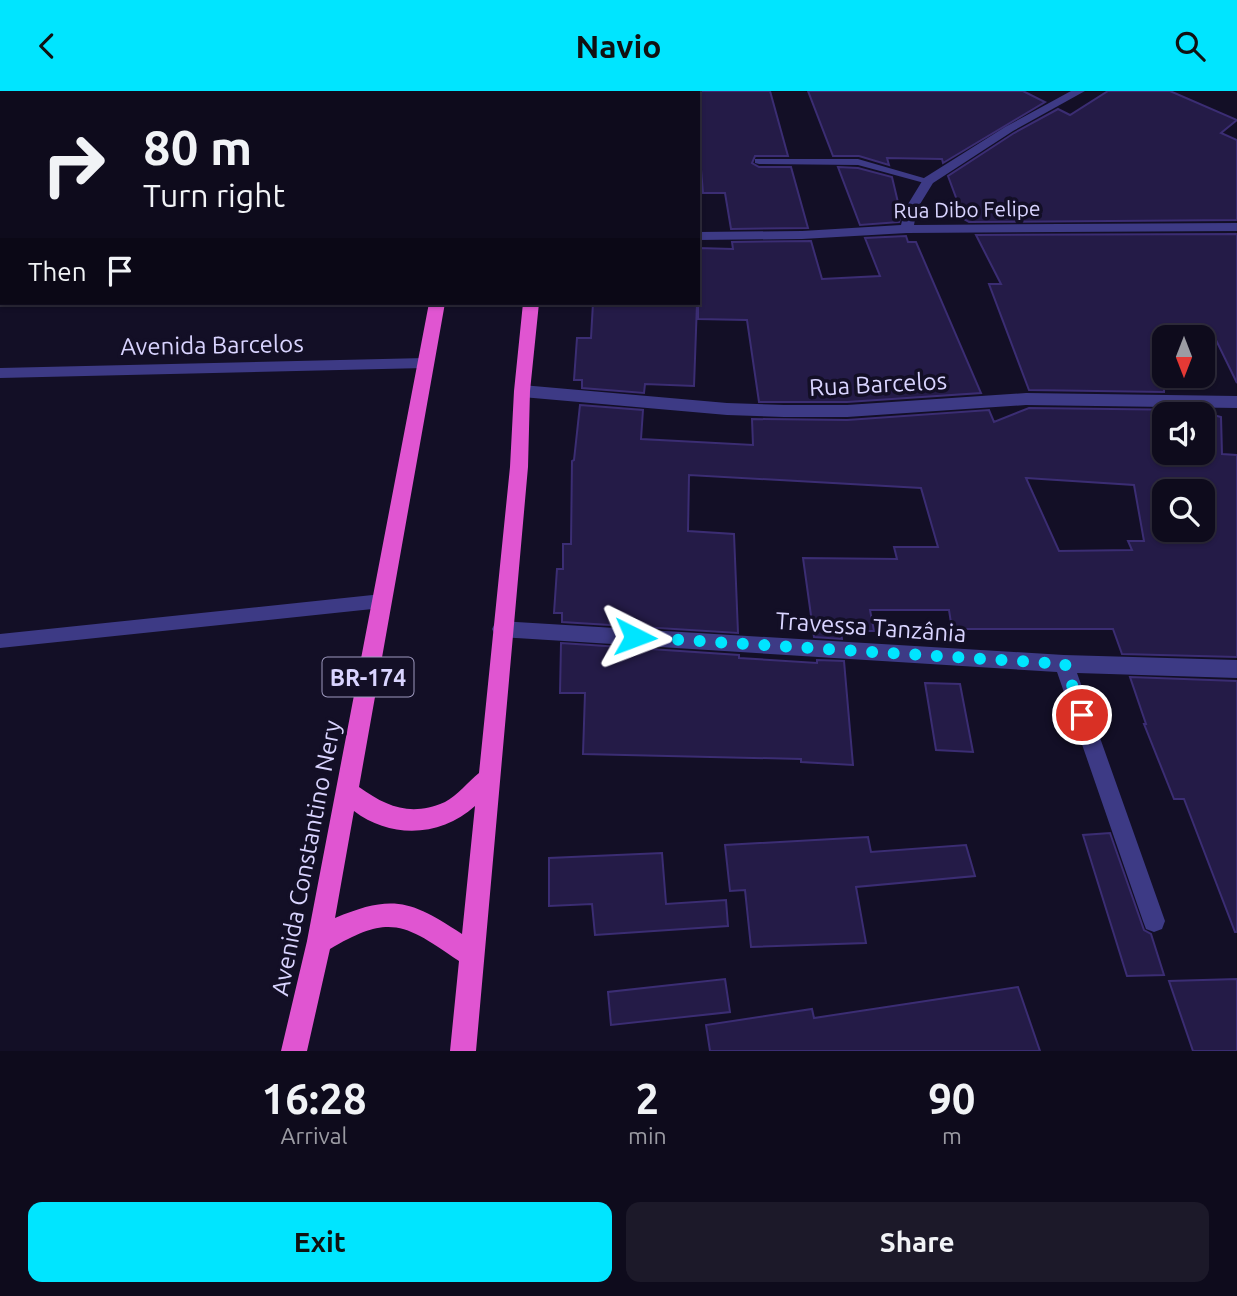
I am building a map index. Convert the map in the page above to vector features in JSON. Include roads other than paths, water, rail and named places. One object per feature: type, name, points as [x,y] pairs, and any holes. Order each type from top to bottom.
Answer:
[{"type":"highway","name":"Avenida Constantino Nery","points":[[294,1051],[319,941],[437,305]]},
{"type":"highway","points":[[463,1051],[501,629],[519,467],[522,391],[531,305]]},
{"type":"highway","points":[[346,791],[378,815],[414,821],[453,811],[488,779]]},
{"type":"highway","points":[[319,941],[374,913],[399,913],[423,923],[472,955]]},
{"type":"street","points":[[907,229],[911,209],[928,181],[1009,129],[1079,91]]},
{"type":"street","name":"Rua Dibo Felipe","points":[[700,236],[802,235],[907,229],[1237,227]]},
{"type":"street","name":"Avenida Barcelos","points":[[0,373],[425,363]]},
{"type":"street","name":"Rua Barcelos","points":[[522,391],[727,409],[784,411],[847,411],[1026,399],[1237,402]]},
{"type":"street","name":"Travessa Tanzânia","points":[[501,629],[1065,664],[1237,670]]},
{"type":"street","points":[[1065,664],[1154,921]]},
{"type":"lane","points":[[759,161],[858,162],[928,181]]},
{"type":"lane","points":[[0,641],[382,601]]}]
